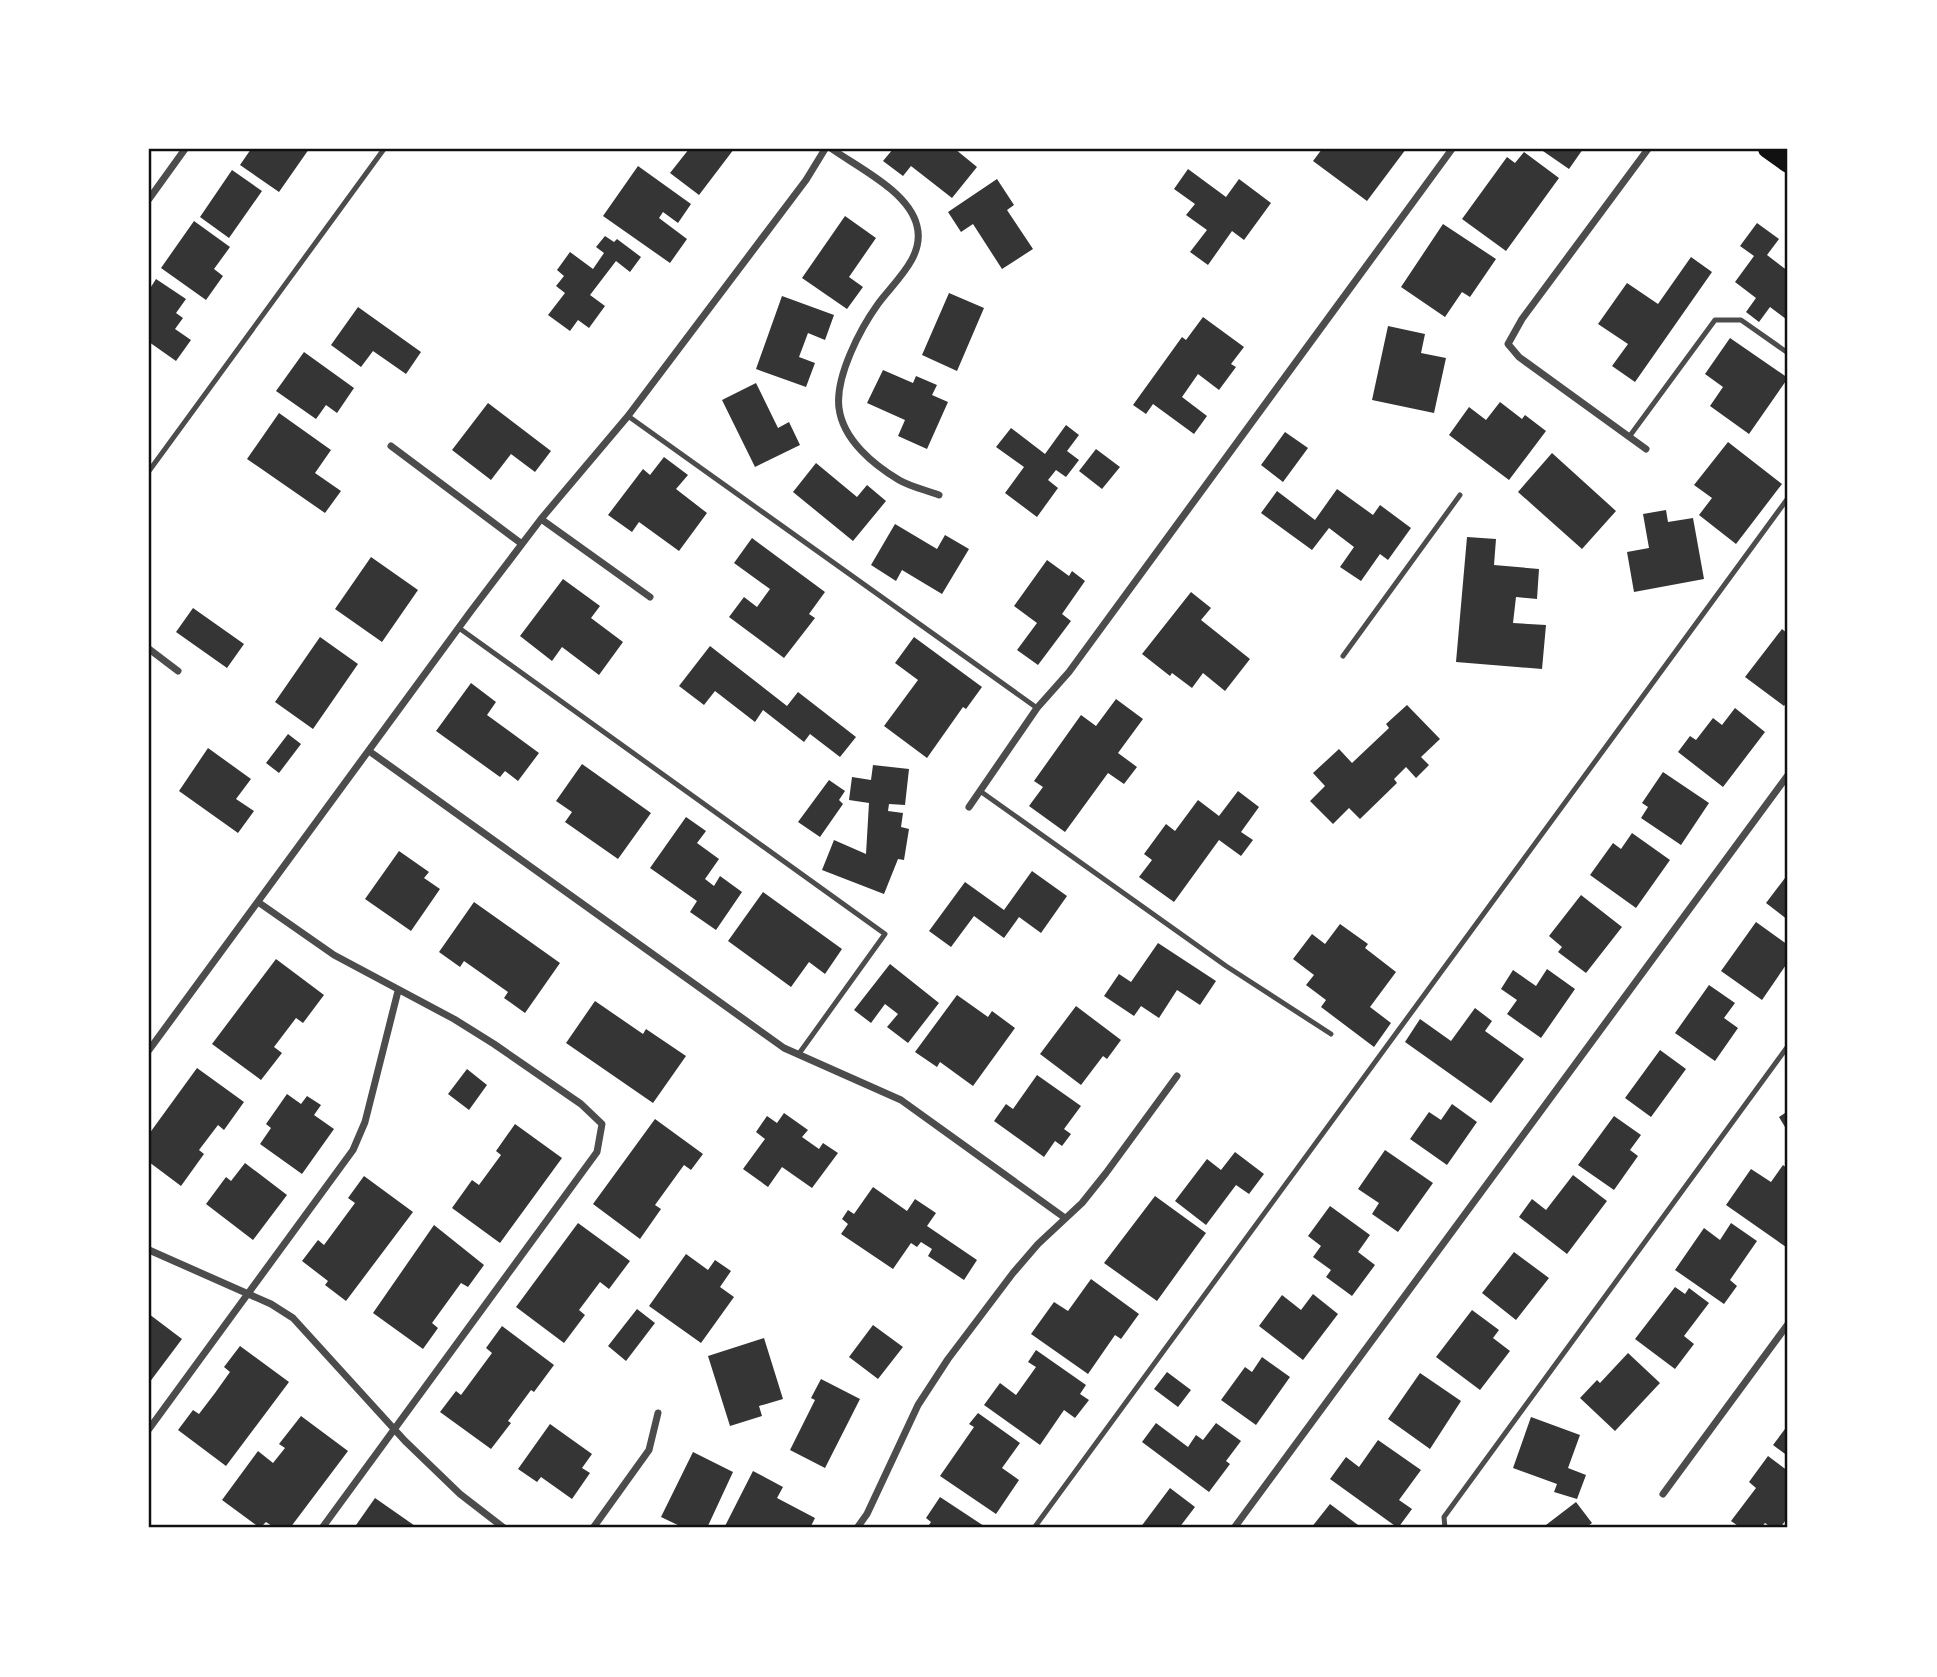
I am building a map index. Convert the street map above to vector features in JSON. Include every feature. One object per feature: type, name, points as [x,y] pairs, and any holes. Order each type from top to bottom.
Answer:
[{"type":"main road","points":[[1767,149],[1788,164]]},
{"type":"street","points":[[149,199],[185,149]]},
{"type":"street","points":[[149,1050],[458,628],[541,519],[628,416],[806,180],[825,149]]},
{"type":"street","points":[[832,149],[894,191],[913,213],[918,228],[918,244],[911,262],[877,305],[860,333],[842,378],[839,408],[852,438],[875,464],[902,481],[939,495]]},
{"type":"street","points":[[969,807],[1037,708],[1069,672],[1452,149]]},
{"type":"street","points":[[1646,449],[1519,357],[1508,344],[1522,319],[1648,149]]},
{"type":"street","points":[[391,446],[522,544]]},
{"type":"street","points":[[541,519],[650,597]]},
{"type":"street","points":[[149,649],[178,671]]},
{"type":"street","points":[[369,751],[784,1048],[901,1100],[1065,1219]]},
{"type":"street","points":[[1234,1528],[1788,775]]},
{"type":"street","points":[[258,902],[334,955],[454,1019],[494,1044],[581,1104],[602,1125],[597,1152],[322,1528]]},
{"type":"street","points":[[149,1429],[353,1150],[365,1122],[398,991]]},
{"type":"street","points":[[857,1528],[867,1514],[918,1405],[940,1371],[1013,1273],[1038,1244],[1082,1203],[1177,1076]]},
{"type":"street","points":[[149,1250],[271,1304],[293,1318],[394,1429],[460,1494],[504,1528]]},
{"type":"street","points":[[1663,1494],[1788,1324]]},
{"type":"street","points":[[593,1528],[649,1450],[658,1413]]},
{"type":"lane","points":[[149,471],[384,149]]},
{"type":"lane","points":[[1629,437],[1715,320],[1741,320],[1788,353]]},
{"type":"lane","points":[[628,416],[1037,708]]},
{"type":"lane","points":[[1343,656],[1460,495]]},
{"type":"lane","points":[[1034,1528],[1788,498]]},
{"type":"lane","points":[[458,628],[885,934],[798,1055]]},
{"type":"lane","points":[[980,791],[1226,966],[1331,1034]]},
{"type":"lane","points":[[1445,1528],[1444,1517],[1788,1046]]},
{"type":"building","points":[[251,149],[309,149],[279,192],[240,165]]},
{"type":"building","points":[[689,149],[734,149],[699,195],[670,173]]},
{"type":"building","points":[[893,149],[955,149],[977,167],[952,198],[911,166],[903,176],[883,161]]},
{"type":"building","points":[[1322,149],[1406,149],[1367,201],[1313,161]]},
{"type":"building","points":[[1540,149],[1583,149],[1569,169]]},
{"type":"building","points":[[1524,152],[1559,178],[1506,251],[1462,219],[1507,157],[1515,163]]},
{"type":"building","points":[[638,166],[691,204],[678,223],[663,212],[659,218],[687,239],[670,263],[603,216]]},
{"type":"building","points":[[1188,169],[1226,197],[1239,179],[1271,203],[1244,240],[1232,231],[1208,265],[1190,252],[1207,230],[1186,215],[1195,204],[1174,189]]},
{"type":"building","points":[[232,170],[262,191],[229,238],[200,217]]},
{"type":"building","points":[[997,179],[1014,205],[1007,210],[1033,249],[1002,269],[973,224],[961,232],[948,212]]},
{"type":"building","points":[[845,216],[876,238],[849,277],[863,287],[847,309],[802,278]]},
{"type":"building","points":[[194,221],[230,247],[214,269],[223,276],[206,300],[161,268]]},
{"type":"building","points":[[1757,223],[1779,239],[1767,255],[1788,271],[1786,319],[1770,307],[1759,322],[1746,312],[1756,298],[1735,282],[1754,256],[1740,246]]},
{"type":"building","points":[[1443,224],[1496,259],[1470,297],[1462,292],[1445,317],[1401,287]]},
{"type":"building","points":[[605,236],[614,242],[617,239],[641,257],[630,272],[616,261],[590,295],[605,306],[589,328],[578,320],[570,331],[548,315],[565,293],[556,286],[564,276],[557,270],[570,252],[593,269],[604,253],[596,247]]},
{"type":"building","points":[[1691,257],[1712,272],[1635,382],[1612,366],[1628,344],[1598,324],[1627,283],[1658,304]]},
{"type":"building","points":[[156,279],[186,299],[176,313],[183,318],[175,329],[191,340],[176,361],[149,342],[149,290]]},
{"type":"building","points":[[949,293],[984,308],[957,371],[922,355]]},
{"type":"building","points":[[782,296],[834,315],[825,340],[808,333],[799,357],[815,363],[806,387],[756,369]]},
{"type":"building","points":[[358,307],[421,352],[406,374],[373,351],[361,367],[331,345]]},
{"type":"building","points":[[1203,317],[1244,347],[1231,364],[1236,367],[1219,390],[1198,374],[1182,397],[1207,416],[1194,434],[1153,404],[1146,414],[1133,405],[1182,337],[1186,340]]},
{"type":"building","points":[[1388,326],[1425,334],[1421,353],[1446,358],[1434,413],[1372,400]]},
{"type":"building","points":[[1730,338],[1788,378],[1749,434],[1710,406],[1723,387],[1705,374]]},
{"type":"building","points":[[304,352],[354,388],[337,413],[326,405],[316,419],[276,391]]},
{"type":"building","points":[[883,370],[913,383],[916,376],[937,385],[932,395],[948,402],[927,449],[898,436],[905,420],[867,403]]},
{"type":"building","points":[[756,383],[778,428],[789,422],[800,445],[755,467],[722,400]]},
{"type":"building","points":[[1500,402],[1522,419],[1525,415],[1546,431],[1509,480],[1449,435],[1469,407],[1486,420]]},
{"type":"building","points":[[488,403],[551,451],[535,472],[511,454],[491,480],[452,450]]},
{"type":"building","points":[[279,413],[331,450],[315,473],[341,491],[325,513],[247,459]]},
{"type":"building","points":[[1066,425],[1079,435],[1067,451],[1079,460],[1066,477],[1056,470],[1048,480],[1058,488],[1037,517],[1005,493],[1024,467],[996,447],[1011,428],[1045,454]]},
{"type":"building","points":[[1285,432],[1308,448],[1283,482],[1261,465]]},
{"type":"building","points":[[1728,442],[1782,484],[1736,544],[1699,515],[1712,498],[1694,485]]},
{"type":"building","points":[[1096,449],[1120,467],[1102,489],[1079,471]]},
{"type":"building","points":[[1552,453],[1616,511],[1582,549],[1518,492]]},
{"type":"building","points":[[664,457],[688,475],[676,489],[707,513],[679,551],[639,522],[632,532],[608,515],[643,469],[650,475]]},
{"type":"building","points":[[816,463],[857,497],[867,485],[886,501],[853,541],[793,492]]},
{"type":"building","points":[[1337,489],[1373,515],[1380,505],[1411,528],[1388,560],[1380,554],[1361,581],[1340,567],[1354,547],[1329,528],[1312,550],[1261,513],[1277,491],[1315,520]]},
{"type":"building","points":[[1666,510],[1668,522],[1693,518],[1704,579],[1634,592],[1627,552],[1649,548],[1643,514]]},
{"type":"building","points":[[895,524],[937,549],[945,535],[969,549],[942,594],[902,570],[896,581],[871,565]]},
{"type":"building","points":[[1467,537],[1496,539],[1494,565],[1539,569],[1537,599],[1516,597],[1513,623],[1546,625],[1542,669],[1456,662]]},
{"type":"building","points":[[752,538],[825,592],[809,614],[815,618],[784,658],[729,617],[744,597],[757,607],[770,589],[734,563]]},
{"type":"building","points":[[371,557],[418,590],[382,642],[335,609]]},
{"type":"building","points":[[1047,560],[1069,576],[1072,571],[1085,581],[1062,614],[1071,621],[1038,665],[1017,650],[1037,623],[1014,606]]},
{"type":"building","points":[[563,579],[600,606],[591,618],[623,642],[599,675],[562,647],[552,661],[520,636]]},
{"type":"building","points":[[1191,592],[1211,608],[1201,620],[1250,659],[1225,691],[1203,673],[1192,688],[1172,673],[1170,676],[1142,654]]},
{"type":"building","points":[[193,608],[244,644],[227,668],[176,632]]},
{"type":"building","points":[[1782,629],[1788,634],[1788,700],[1784,706],[1745,677]]},
{"type":"building","points":[[320,637],[358,664],[313,729],[275,702]]},
{"type":"building","points":[[914,637],[982,687],[966,709],[963,707],[927,758],[884,726],[918,680],[895,663]]},
{"type":"building","points":[[710,646],[787,706],[798,692],[856,737],[840,757],[810,734],[804,742],[763,710],[755,722],[715,691],[704,705],[679,686]]},
{"type":"building","points":[[471,683],[496,702],[487,715],[539,753],[518,781],[505,771],[500,777],[436,731]]},
{"type":"building","points":[[1116,699],[1143,719],[1118,753],[1137,767],[1124,784],[1108,773],[1065,832],[1029,806],[1043,787],[1034,781],[1081,715],[1096,726]]},
{"type":"building","points":[[1407,705],[1440,739],[1421,757],[1429,765],[1416,778],[1406,767],[1394,779],[1397,783],[1360,819],[1349,808],[1333,824],[1310,801],[1325,786],[1313,773],[1339,749],[1352,763],[1389,728],[1386,724]]},
{"type":"building","points":[[1735,708],[1765,732],[1723,787],[1678,752],[1690,736],[1696,740],[1713,718],[1722,725]]},
{"type":"building","points":[[288,734],[301,744],[279,773],[266,763]]},
{"type":"building","points":[[208,748],[251,779],[236,799],[254,811],[238,833],[179,791]]},
{"type":"building","points":[[582,764],[651,813],[618,859],[565,822],[572,812],[556,801]]},
{"type":"building","points":[[873,765],[909,769],[905,805],[889,804],[888,811],[903,813],[901,827],[909,829],[904,860],[898,859],[884,894],[822,870],[834,840],[866,854],[869,803],[849,800],[852,777],[871,780]]},
{"type":"building","points":[[1663,772],[1709,803],[1681,845],[1641,818],[1648,807],[1642,803]]},
{"type":"building","points":[[829,780],[845,791],[839,800],[843,804],[820,837],[798,822]]},
{"type":"building","points":[[1238,791],[1259,807],[1241,832],[1253,840],[1241,856],[1219,840],[1174,902],[1139,877],[1152,860],[1144,854],[1166,824],[1175,831],[1198,800],[1219,816]]},
{"type":"building","points":[[686,817],[706,831],[697,843],[719,859],[705,879],[714,886],[720,876],[742,892],[716,930],[690,912],[697,901],[650,868]]},
{"type":"building","points":[[1632,833],[1670,860],[1636,908],[1590,875],[1613,843],[1621,849]]},
{"type":"building","points":[[399,851],[429,872],[424,878],[440,889],[411,931],[365,899]]},
{"type":"building","points":[[1032,871],[1067,896],[1041,933],[1019,917],[1004,938],[974,916],[951,947],[929,931],[965,882],[1004,910]]},
{"type":"building","points":[[1788,874],[1788,920],[1766,903]]},
{"type":"building","points":[[763,892],[842,949],[825,974],[809,962],[791,987],[728,941]]},
{"type":"building","points":[[1581,895],[1622,927],[1586,973],[1558,952],[1562,947],[1549,936]]},
{"type":"building","points":[[474,902],[560,963],[525,1013],[504,998],[508,992],[464,961],[460,967],[439,952]]},
{"type":"building","points":[[1756,922],[1788,945],[1788,962],[1762,1000],[1721,971]]},
{"type":"building","points":[[1340,924],[1368,944],[1365,948],[1396,972],[1370,1007],[1391,1023],[1374,1047],[1321,1007],[1326,1000],[1306,985],[1314,975],[1293,959],[1312,934],[1325,944]]},
{"type":"building","points":[[1158,943],[1216,981],[1200,1005],[1177,990],[1159,1018],[1141,1006],[1134,1016],[1104,996],[1119,974],[1131,982]]},
{"type":"building","points":[[276,959],[324,995],[303,1023],[296,1018],[274,1047],[282,1053],[261,1080],[212,1044]]},
{"type":"building","points":[[890,964],[939,1003],[908,1043],[887,1027],[898,1014],[885,1004],[871,1023],[854,1010]]},
{"type":"building","points":[[1547,969],[1575,989],[1541,1038],[1507,1014],[1517,1000],[1501,989],[1513,970],[1536,986]]},
{"type":"building","points":[[1709,985],[1735,1003],[1724,1018],[1738,1028],[1715,1061],[1675,1033]]},
{"type":"building","points":[[957,995],[988,1017],[992,1011],[1015,1028],[973,1086],[940,1062],[937,1067],[915,1052]]},
{"type":"building","points":[[595,1001],[643,1034],[646,1029],[686,1056],[653,1103],[566,1043]]},
{"type":"building","points":[[1076,1006],[1121,1040],[1107,1059],[1103,1056],[1081,1085],[1040,1054]]},
{"type":"building","points":[[1475,1008],[1492,1021],[1485,1031],[1524,1059],[1491,1103],[1405,1042],[1420,1019],[1451,1041]]},
{"type":"building","points":[[1660,1050],[1686,1069],[1651,1117],[1625,1098]]},
{"type":"building","points":[[197,1068],[244,1102],[224,1130],[218,1125],[199,1150],[204,1154],[181,1186],[149,1162],[149,1134]]},
{"type":"building","points":[[467,1069],[487,1085],[469,1110],[448,1094]]},
{"type":"building","points":[[1037,1075],[1081,1106],[1064,1129],[1071,1134],[1062,1146],[1055,1141],[1044,1157],[994,1121],[1006,1104],[1013,1109]]},
{"type":"building","points":[[287,1094],[301,1104],[307,1096],[321,1105],[314,1115],[334,1129],[302,1174],[260,1144],[271,1128],[266,1124]]},
{"type":"building","points":[[1452,1104],[1477,1122],[1447,1165],[1410,1139],[1429,1112],[1441,1120]]},
{"type":"building","points":[[1788,1111],[1788,1132],[1779,1117]]},
{"type":"building","points":[[784,1113],[808,1130],[802,1137],[819,1149],[823,1143],[838,1153],[812,1188],[782,1167],[768,1187],[743,1169],[765,1139],[756,1132],[767,1116],[777,1123]]},
{"type":"building","points":[[1614,1116],[1641,1135],[1630,1150],[1638,1156],[1614,1190],[1578,1165]]},
{"type":"building","points":[[655,1119],[703,1154],[691,1170],[684,1165],[655,1205],[661,1209],[640,1239],[593,1204]]},
{"type":"building","points":[[515,1124],[562,1158],[500,1243],[452,1208],[472,1180],[479,1185],[501,1155],[496,1151]]},
{"type":"building","points":[[1385,1150],[1433,1183],[1398,1232],[1372,1214],[1379,1203],[1358,1189]]},
{"type":"building","points":[[1235,1152],[1264,1174],[1249,1194],[1236,1185],[1206,1225],[1175,1201],[1207,1159],[1221,1170]]},
{"type":"building","points":[[245,1163],[287,1195],[253,1240],[206,1204],[226,1177],[231,1181]]},
{"type":"building","points":[[1783,1165],[1788,1169],[1786,1247],[1726,1205],[1751,1169],[1771,1182]]},
{"type":"building","points":[[1573,1175],[1607,1201],[1567,1254],[1519,1217],[1532,1199],[1546,1210]]},
{"type":"building","points":[[364,1176],[413,1212],[346,1301],[325,1285],[328,1281],[302,1261],[318,1240],[324,1245],[355,1203],[348,1198]]},
{"type":"building","points":[[873,1187],[907,1211],[915,1199],[936,1213],[927,1226],[977,1260],[964,1280],[928,1256],[932,1249],[921,1242],[917,1247],[911,1243],[893,1269],[841,1234],[848,1224],[842,1219],[848,1210],[854,1214]]},
{"type":"building","points":[[1155,1196],[1206,1233],[1157,1301],[1104,1263]]},
{"type":"building","points":[[1330,1206],[1370,1235],[1358,1252],[1375,1265],[1352,1296],[1326,1277],[1331,1270],[1313,1257],[1321,1246],[1308,1236]]},
{"type":"building","points":[[578,1223],[630,1261],[609,1289],[600,1282],[579,1310],[585,1315],[564,1343],[516,1307]]},
{"type":"building","points":[[1731,1223],[1757,1241],[1730,1280],[1737,1286],[1724,1304],[1675,1270],[1704,1228],[1720,1240]]},
{"type":"building","points":[[434,1225],[484,1265],[468,1287],[461,1283],[432,1323],[438,1328],[423,1349],[373,1313]]},
{"type":"building","points":[[1514,1252],[1549,1278],[1516,1320],[1482,1293]]},
{"type":"building","points":[[686,1254],[708,1270],[715,1260],[731,1271],[720,1287],[734,1297],[701,1343],[649,1306]]},
{"type":"building","points":[[1091,1279],[1139,1314],[1121,1339],[1115,1335],[1088,1374],[1031,1334],[1054,1302],[1068,1311]]},
{"type":"building","points":[[1675,1287],[1685,1294],[1689,1288],[1709,1303],[1684,1336],[1694,1344],[1675,1369],[1635,1339]]},
{"type":"building","points":[[1313,1294],[1338,1314],[1303,1360],[1259,1326],[1282,1295],[1301,1310]]},
{"type":"building","points":[[637,1309],[655,1323],[626,1361],[608,1346]]},
{"type":"building","points":[[1472,1310],[1499,1330],[1493,1338],[1510,1351],[1480,1390],[1436,1357]]},
{"type":"building","points":[[149,1314],[182,1339],[149,1383]]},
{"type":"building","points":[[873,1325],[903,1347],[878,1379],[849,1357]]},
{"type":"building","points":[[502,1326],[554,1365],[534,1392],[531,1390],[491,1449],[440,1412],[456,1391],[461,1395],[492,1353],[486,1348]]},
{"type":"building","points":[[764,1338],[783,1399],[759,1406],[762,1416],[730,1426],[708,1356]]},
{"type":"building","points":[[240,1346],[289,1382],[226,1466],[178,1430],[193,1410],[199,1414],[215,1393],[230,1372],[224,1367]]},
{"type":"building","points":[[1036,1350],[1086,1385],[1080,1394],[1089,1400],[1075,1418],[1064,1410],[1040,1445],[984,1405],[1000,1383],[1016,1395],[1036,1367],[1028,1362]]},
{"type":"building","points":[[1628,1353],[1660,1383],[1615,1431],[1580,1398],[1597,1380],[1600,1383]]},
{"type":"building","points":[[1262,1357],[1290,1377],[1256,1425],[1221,1400],[1245,1367],[1252,1372]]},
{"type":"building","points":[[1167,1372],[1191,1390],[1178,1407],[1154,1389]]},
{"type":"building","points":[[1420,1373],[1461,1401],[1430,1449],[1388,1419]]},
{"type":"building","points":[[821,1379],[860,1399],[825,1468],[790,1450],[815,1400],[811,1398]]},
{"type":"building","points":[[978,1413],[1020,1443],[1002,1468],[1019,1480],[996,1514],[940,1476],[974,1427],[969,1424]]},
{"type":"building","points":[[301,1416],[348,1451],[290,1528],[275,1528],[266,1522],[260,1528],[222,1500],[258,1451],[273,1463],[285,1448],[279,1444]]},
{"type":"building","points":[[1531,1417],[1580,1435],[1568,1468],[1586,1475],[1577,1499],[1554,1492],[1557,1484],[1513,1468]]},
{"type":"building","points":[[1156,1423],[1188,1447],[1196,1435],[1203,1440],[1216,1423],[1241,1441],[1226,1461],[1230,1464],[1209,1492],[1142,1442]]},
{"type":"building","points":[[550,1424],[592,1454],[582,1468],[590,1473],[572,1499],[541,1477],[537,1482],[518,1469]]},
{"type":"building","points":[[1788,1425],[1788,1456],[1773,1445]]},
{"type":"building","points":[[1378,1440],[1421,1470],[1399,1500],[1412,1509],[1398,1528],[1330,1479],[1346,1457],[1359,1467]]},
{"type":"building","points":[[693,1452],[733,1472],[707,1528],[684,1528],[661,1517]]},
{"type":"building","points":[[1768,1456],[1788,1471],[1788,1517],[1780,1528],[1772,1528],[1765,1523],[1761,1528],[1741,1528],[1731,1521],[1756,1488],[1749,1482]]},
{"type":"building","points":[[753,1471],[783,1487],[777,1498],[815,1518],[810,1528],[724,1528]]},
{"type":"building","points":[[1170,1488],[1195,1507],[1179,1528],[1140,1528]]},
{"type":"building","points":[[940,1497],[987,1528],[927,1528],[931,1522],[926,1518]]},
{"type":"building","points":[[375,1498],[418,1528],[354,1528]]},
{"type":"building","points":[[1576,1502],[1592,1523],[1585,1528],[1542,1528]]},
{"type":"building","points":[[1330,1504],[1362,1528],[1311,1528]]}]
